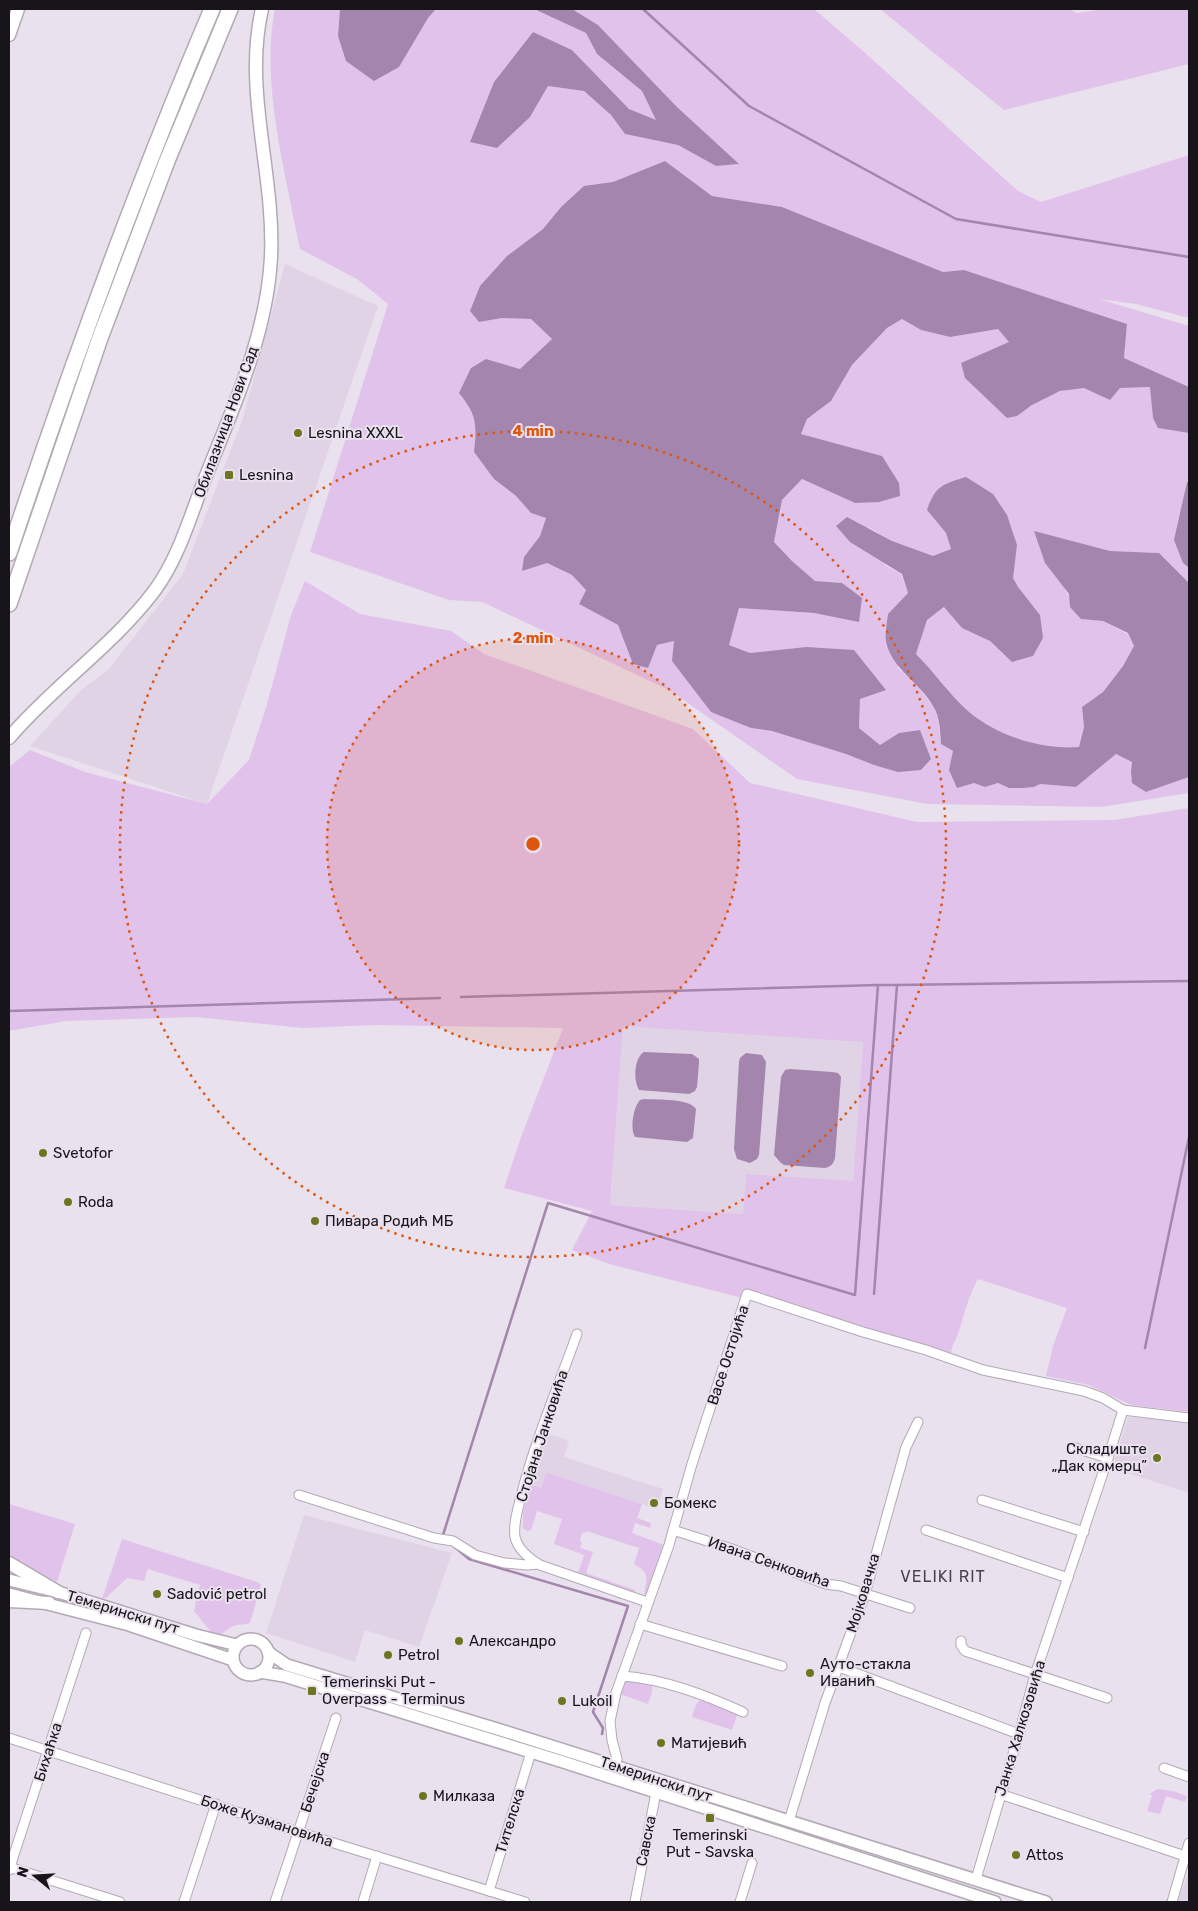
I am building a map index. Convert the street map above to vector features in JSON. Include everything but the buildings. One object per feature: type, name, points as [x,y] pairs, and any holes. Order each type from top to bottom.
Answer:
[{"type":"highway","points":[[9,553],[92,313],[169,113],[212,9]]},
{"type":"highway","points":[[9,604],[100,338],[174,143],[230,9]]},
{"type":"main road","points":[[9,35],[18,9]]},
{"type":"main road","name":"Обилазница Нови Сад","points":[[9,738],[47,697],[131,618],[156,589],[178,548],[242,387],[264,306],[271,256],[271,226],[257,96],[257,40],[262,9]]},
{"type":"main road","points":[[9,1563],[58,1592]]},
{"type":"main road","name":"Темерински пут","points":[[9,1580],[58,1592],[196,1635],[237,1645]]},
{"type":"main road","name":"Темерински пут","points":[[9,1594],[129,1625],[233,1660]]},
{"type":"main road","points":[[9,1601],[49,1603]]},
{"type":"main road","points":[[253,1640],[262,1643],[268,1652],[268,1663],[260,1672],[255,1674],[244,1673],[239,1670],[233,1660],[237,1645],[242,1641],[253,1640]]},
{"type":"main road","name":"Темерински пут","points":[[268,1652],[287,1665],[1046,1902]]},
{"type":"main road","name":"Темерински пут","points":[[260,1672],[284,1676],[531,1752],[655,1794],[995,1902]]},
{"type":"street","name":"Васе Остојића","points":[[615,1766],[617,1759],[610,1721],[616,1693],[647,1602],[657,1580],[747,1294],[926,1350],[983,1370],[1084,1391],[1103,1398],[1123,1410]]},
{"type":"street","name":"Стојана Јанковића","points":[[577,1334],[531,1460],[516,1516],[514,1531],[516,1540],[529,1558],[539,1564],[647,1602]]},
{"type":"street","points":[[1123,1410],[1189,1418]]},
{"type":"street","name":"Јанка Халкозовића","points":[[976,1880],[1035,1675],[1123,1410]]},
{"type":"street","name":"Мојковачка","points":[[789,1821],[812,1742],[865,1594],[906,1447],[918,1422]]},
{"type":"street","points":[[1072,1447],[1108,1458]]},
{"type":"street","points":[[299,1494],[365,1517],[443,1540],[453,1541],[475,1555],[504,1563],[539,1564]]},
{"type":"street","points":[[982,1500],[1084,1532]]},
{"type":"street","name":"Ивана Сенковића","points":[[673,1530],[729,1548],[826,1584],[840,1586],[910,1608]]},
{"type":"street","points":[[926,1530],[1068,1578]]},
{"type":"street","points":[[640,1624],[782,1666]]},
{"type":"street","name":"Бихаћка","points":[[9,1868],[49,1751],[86,1633]]},
{"type":"street","points":[[962,1641],[961,1645],[964,1651],[1107,1698]]},
{"type":"street","points":[[839,1667],[1019,1734]]},
{"type":"street","points":[[622,1676],[642,1678],[692,1691],[743,1712]]},
{"type":"street","name":"Бечејска","points":[[275,1902],[336,1718]]},
{"type":"street","name":"Боже Кузмановића","points":[[9,1738],[298,1832],[525,1902]]},
{"type":"street","name":"Тителска","points":[[489,1891],[531,1752]]},
{"type":"street","points":[[1164,1768],[1189,1777]]},
{"type":"street","name":"Савска","points":[[635,1902],[659,1780]]},
{"type":"street","points":[[1000,1794],[1185,1856]]},
{"type":"street","points":[[184,1902],[216,1804]]},
{"type":"street","points":[[1172,1902],[1189,1844]]},
{"type":"street","points":[[363,1902],[377,1856]]},
{"type":"street","points":[[740,1902],[752,1863]]},
{"type":"street","points":[[9,1868],[120,1902]]},
{"type":"shaded area","points":[[275,9],[340,9],[338,36],[428,18],[436,9],[534,9],[586,33],[597,54],[642,91],[657,121],[629,109],[572,50],[533,32],[494,82],[470,142],[530,117],[548,86],[584,91],[611,115],[625,134],[678,145],[716,166],[738,164],[677,107],[598,25],[572,9],[814,9],[1018,191],[1041,202],[1189,155],[1189,318],[1136,304],[1099,299],[1189,326],[1189,387],[1124,358],[1127,324],[964,270],[943,272],[782,207],[712,196],[665,161],[613,182],[584,187],[561,207],[543,229],[507,256],[479,322],[502,318],[531,319],[552,339],[520,369],[486,359],[469,406],[477,428],[474,452],[494,479],[516,496],[531,513],[546,518],[540,536],[524,557],[547,563],[572,575],[586,590],[579,604],[618,625],[633,664],[657,645],[674,641],[751,728],[772,731],[846,754],[874,765],[921,770],[931,759],[920,730],[899,733],[880,745],[859,728],[860,699],[885,690],[806,647],[750,653],[729,645],[739,608],[814,613],[859,621],[842,583],[815,581],[774,542],[782,500],[802,479],[855,503],[882,456],[801,434],[807,419],[831,401],[852,365],[887,328],[902,319],[921,330],[950,337],[998,329],[1010,342],[961,363],[1017,416],[1049,396],[1068,389],[1085,388],[1110,400],[1119,388],[1151,387],[1153,418],[1158,428],[1189,433],[1189,482],[1187,482],[1182,506],[1183,563],[1189,568],[1189,583],[1159,553],[1110,551],[1034,532],[1081,619],[1103,621],[1128,634],[1134,646],[1123,666],[1103,692],[1082,707],[1084,727],[1079,748],[1050,747],[1035,744],[1006,735],[992,728],[968,711],[916,654],[927,620],[945,607],[962,628],[990,641],[1012,662],[1018,587],[1012,578],[1017,545],[927,510],[946,533],[951,549],[933,557],[892,541],[868,527],[885,565],[901,574],[908,593],[888,614],[898,668],[916,684],[933,706],[938,719],[941,744],[954,751],[949,770],[985,787],[998,783],[1009,788],[1034,787],[1040,784],[1076,787],[1116,754],[1132,762],[1131,771],[1146,792],[1189,777],[1189,793],[1101,807],[927,804],[797,779],[669,690],[482,602],[449,600],[310,552],[388,304],[357,279],[300,249],[282,160],[273,97],[271,37]]},
{"type":"shaded area","points":[[340,9],[436,9],[428,18],[399,67],[374,81],[346,61],[338,36]]},
{"type":"shaded area","points":[[534,9],[572,9],[598,25],[677,107],[739,164],[716,166],[678,145],[625,134],[611,115],[584,91],[548,86],[530,117],[497,148],[470,142],[494,82],[533,32],[572,50],[629,109],[656,120],[642,91],[597,54],[586,33]]},
{"type":"shaded area","points":[[880,9],[1068,9],[1077,13],[1104,9],[1189,9],[1189,64],[1004,110]]},
{"type":"shaded area","points":[[665,161],[712,196],[782,207],[943,272],[964,270],[1127,324],[1124,358],[1189,387],[1189,433],[1158,428],[1153,418],[1150,387],[1120,388],[1110,400],[1084,388],[1060,391],[1032,405],[1017,416],[1007,418],[965,378],[961,363],[1009,342],[998,329],[950,337],[921,330],[902,319],[887,328],[852,365],[831,401],[807,419],[801,434],[882,456],[899,483],[900,496],[879,502],[855,503],[802,479],[782,500],[774,542],[815,581],[842,583],[862,598],[859,622],[814,613],[739,608],[729,645],[750,653],[806,647],[854,650],[886,690],[860,699],[859,728],[880,745],[899,733],[920,730],[931,759],[921,770],[898,772],[772,731],[751,728],[711,712],[672,661],[674,641],[657,645],[648,668],[633,664],[618,625],[579,604],[586,590],[572,575],[547,563],[522,571],[524,557],[540,536],[546,518],[531,513],[516,496],[494,479],[474,452],[474,421],[469,408],[459,393],[471,368],[486,359],[520,369],[552,339],[531,319],[502,318],[479,322],[470,311],[480,286],[507,256],[543,229],[561,207],[584,186],[613,182]]},
{"type":"shaded area","points":[[285,264],[378,306],[207,804],[30,746],[81,690],[108,670],[183,574],[242,421]]},
{"type":"shaded area","points":[[966,477],[993,494],[1007,515],[1017,545],[1013,578],[1040,615],[1043,638],[1033,656],[1012,662],[990,641],[962,628],[944,607],[927,620],[916,654],[968,711],[992,728],[1035,744],[1079,747],[1084,727],[1082,707],[1103,692],[1123,666],[1134,646],[1128,633],[1103,621],[1081,619],[1070,607],[1069,594],[1045,563],[1034,531],[1110,551],[1159,553],[1189,583],[1189,777],[1146,792],[1132,783],[1132,762],[1116,754],[1076,787],[1040,784],[1034,787],[1009,788],[998,783],[985,787],[974,783],[957,788],[949,770],[953,751],[941,744],[939,724],[935,710],[927,697],[894,660],[886,641],[888,614],[908,593],[902,574],[850,542],[836,526],[847,517],[892,541],[933,556],[951,549],[946,533],[927,510],[930,502],[941,487]]},
{"type":"shaded area","points":[[1187,482],[1189,482],[1189,568],[1183,563],[1174,540]]},
{"type":"shaded area","points":[[305,581],[360,614],[451,631],[484,654],[693,729],[750,783],[917,822],[1114,820],[1189,808],[1189,1412],[1131,1405],[1089,1385],[1046,1376],[1053,1346],[1067,1308],[978,1279],[969,1298],[951,1353],[609,1264],[572,1250],[592,1211],[504,1188],[520,1140],[563,1028],[375,1025],[303,1028],[196,1017],[66,1021],[9,1031],[9,767],[30,750],[85,772],[207,804],[249,760],[267,704],[291,615]],"holes":[[[623,1026],[863,1042],[853,1181],[746,1174],[743,1214],[610,1205]]]},
{"type":"shaded area","points":[[623,1025],[863,1041],[853,1182],[746,1174],[743,1214],[610,1205]]},
{"type":"shaded area","points":[[644,1052],[692,1054],[699,1059],[695,1091],[689,1094],[639,1090],[636,1081],[636,1064]]},
{"type":"shaded area","points":[[746,1053],[762,1055],[766,1062],[759,1155],[757,1159],[750,1163],[737,1159],[734,1149],[739,1062],[740,1058]]},
{"type":"shaded area","points":[[785,1070],[832,1072],[838,1073],[841,1077],[835,1158],[832,1164],[825,1168],[784,1165],[774,1155],[781,1077]]},
{"type":"shaded area","points":[[640,1100],[673,1100],[692,1105],[696,1109],[693,1138],[687,1142],[635,1137],[633,1133],[634,1113]]},
{"type":"shaded area","name":"Складиште „Дак комерц”","points":[[1128,1417],[1189,1422],[1189,1493],[1112,1468]]},
{"type":"shaded area","points":[[547,1433],[569,1441],[564,1457],[663,1489],[657,1509],[546,1472],[541,1489],[530,1485]]},
{"type":"shaded area","points":[[546,1472],[642,1504],[637,1518],[651,1523],[650,1528],[635,1523],[632,1533],[664,1545],[646,1595],[644,1594],[645,1573],[634,1564],[639,1548],[586,1531],[582,1533],[580,1541],[582,1542],[580,1548],[593,1552],[586,1573],[635,1590],[634,1593],[578,1573],[584,1555],[554,1544],[562,1519],[537,1511],[531,1530],[527,1531],[523,1528],[523,1513],[530,1485],[541,1488]]},
{"type":"shaded area","points":[[9,1504],[75,1524],[57,1582],[14,1560],[9,1554]]},
{"type":"shaded area","points":[[304,1515],[452,1553],[419,1647],[365,1630],[355,1662],[266,1633]]},
{"type":"shaded area","points":[[122,1539],[257,1582],[261,1585],[250,1623],[234,1626],[218,1637],[215,1637],[194,1611],[200,1585],[148,1569],[144,1581],[127,1578],[107,1597],[102,1599]]},
{"type":"shaded area","points":[[624,1681],[651,1683],[652,1691],[648,1704],[620,1694]]},
{"type":"shaded area","points":[[702,1699],[738,1713],[732,1730],[692,1717],[696,1704]]},
{"type":"shaded area","points":[[1158,1789],[1173,1791],[1187,1796],[1185,1802],[1166,1796],[1160,1814],[1147,1811],[1152,1795],[1149,1794]]},
{"type":"shaded area","points":[[1189,1869],[1189,1902],[1178,1902]]},
{"type":"waterway","points":[[643,9],[749,106],[956,219],[1189,257]]},
{"type":"waterway","points":[[874,1294],[897,985],[1189,981]]},
{"type":"waterway","points":[[461,997],[877,985]]},
{"type":"waterway","points":[[446,1538],[443,1535],[548,1203],[855,1295],[878,985],[897,985]]},
{"type":"waterway","points":[[9,1011],[440,998]]},
{"type":"waterway","points":[[1145,1348],[1189,1137]]},
{"type":"waterway","points":[[451,1544],[469,1559],[628,1606],[593,1712],[603,1728],[602,1734]]},
{"type":"place","name":"Lesnina XXXL","points":[[298,433]]},
{"type":"place","name":"Lesnina","points":[[229,475]]},
{"type":"place","name":"Svetofor","points":[[43,1153]]},
{"type":"place","name":"Roda","points":[[68,1202]]},
{"type":"place","name":"Пивара Родић МБ","points":[[315,1221]]},
{"type":"place","name":"Складиште „Дак комерц”","points":[[1157,1458]]},
{"type":"place","name":"Бомекс","points":[[654,1503]]},
{"type":"place","name":"Sadović petrol","points":[[157,1594]]},
{"type":"place","name":"Александро","points":[[459,1641]]},
{"type":"place","name":"Petrol","points":[[388,1655]]},
{"type":"place","name":"Ауто-стакла Иванић","points":[[810,1673]]},
{"type":"place","name":"Temerinski Put - Overpass - Terminus","points":[[312,1691]]},
{"type":"place","name":"Lukoil","points":[[562,1701]]},
{"type":"place","name":"Матијевић","points":[[661,1743]]},
{"type":"place","name":"Милказа","points":[[423,1796]]},
{"type":"place","name":"Temerinski Put - Savska","points":[[710,1818]]},
{"type":"place","name":"Attos","points":[[1016,1855]]},
{"type":"district","name":"VELIKI RIT","points":[[943,1576]]}]
